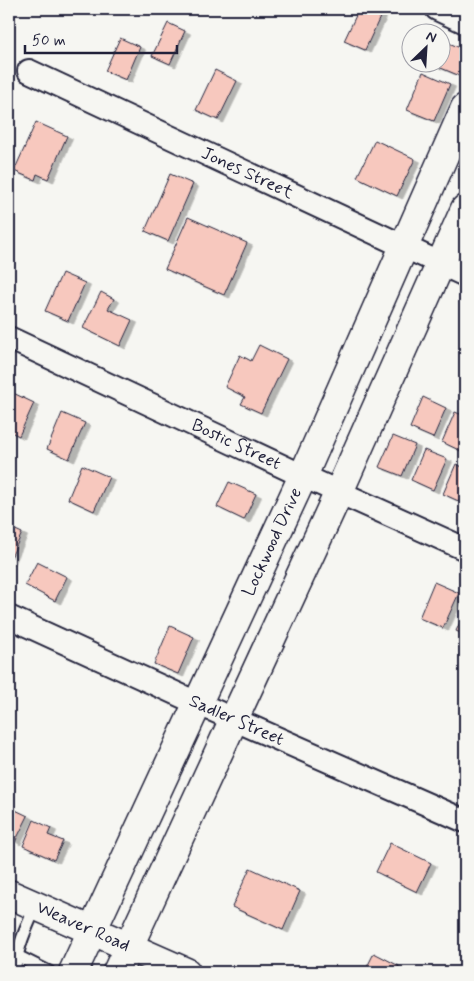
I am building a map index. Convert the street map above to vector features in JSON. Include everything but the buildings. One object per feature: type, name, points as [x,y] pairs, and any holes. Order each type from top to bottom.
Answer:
[{"type":"main road","name":"Lockwood Drive","points":[[74,972],[303,476],[465,108]]},
{"type":"main road","points":[[117,972],[339,492],[453,269],[465,208]]},
{"type":"main road","name":"Weaver Road","points":[[9,894],[186,972]]},
{"type":"street","points":[[437,9],[465,22]]},
{"type":"street","name":"Jones Street","points":[[29,71],[453,269]]},
{"type":"street","name":"Bostic Street","points":[[9,338],[303,476],[465,549]]},
{"type":"street","name":"Sadler Street","points":[[9,618],[234,720],[465,821]]},
{"type":"lane","points":[[14,972],[13,954],[36,906]]},
{"type":"lane","points":[[13,954],[49,972]]}]
